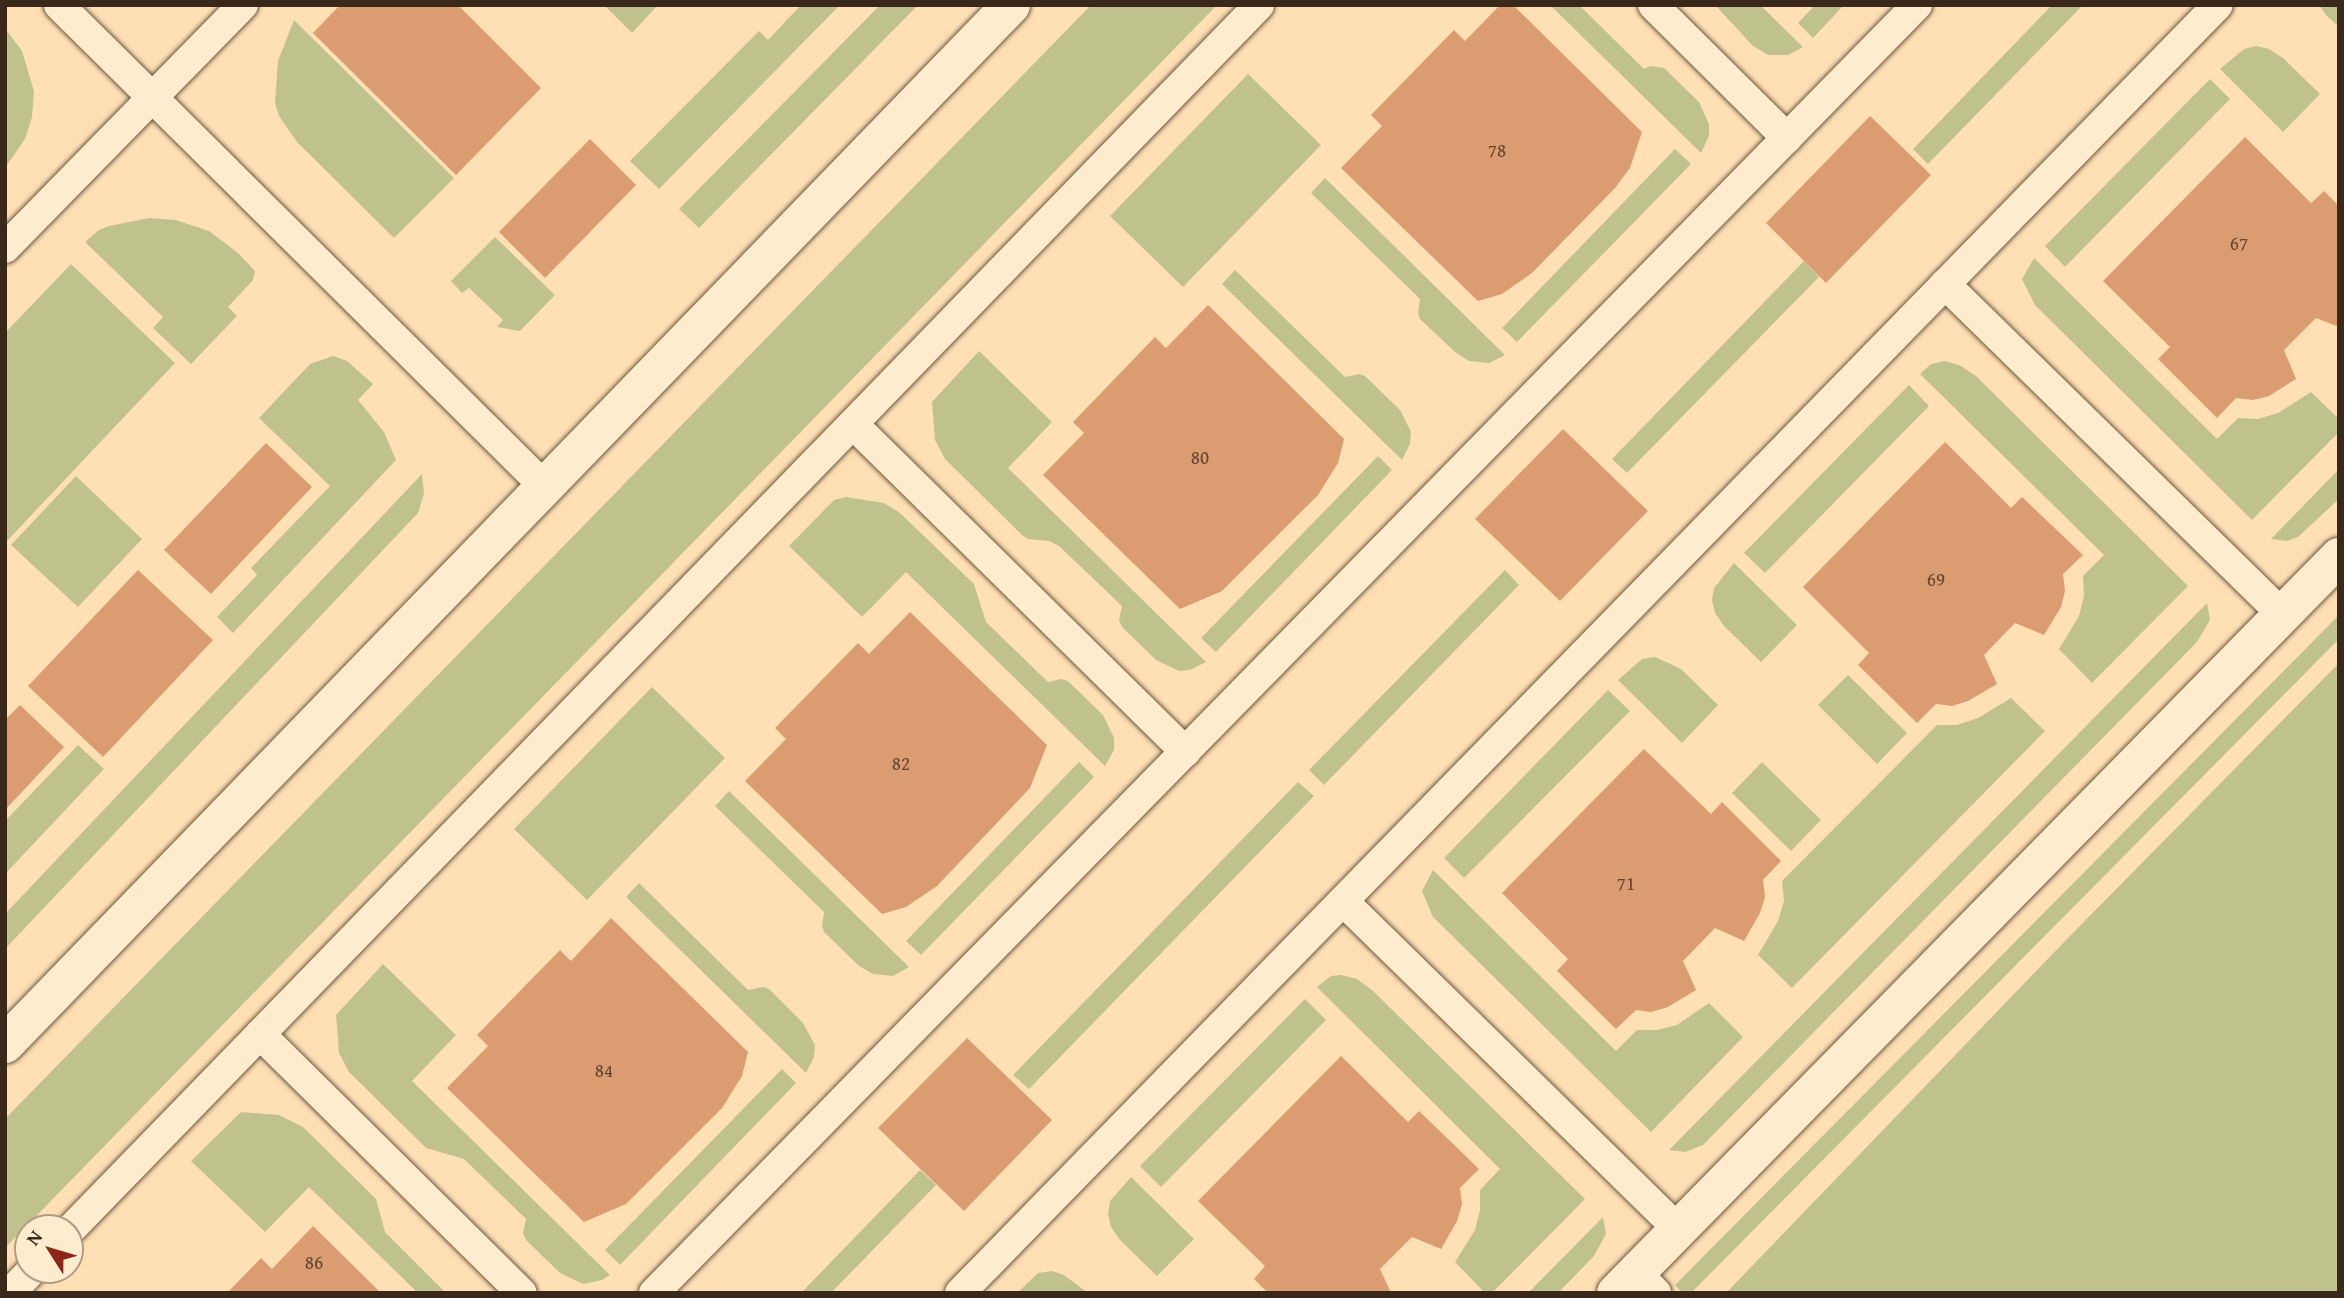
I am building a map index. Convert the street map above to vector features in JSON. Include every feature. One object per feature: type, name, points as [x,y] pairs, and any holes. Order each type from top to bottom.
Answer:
[{"type":"street","points":[[5,1044],[1011,5]]},
{"type":"street","points":[[1636,1286],[1678,1229],[2339,557]]},
{"type":"lane","points":[[59,5],[545,487]]},
{"type":"lane","points":[[5,248],[243,5]]},
{"type":"lane","points":[[84,1216],[1259,5]]},
{"type":"lane","points":[[1653,5],[1787,138]]},
{"type":"lane","points":[[654,1293],[1917,5]]},
{"type":"lane","points":[[960,1293],[2218,5]]},
{"type":"lane","points":[[1945,284],[2282,614]]},
{"type":"lane","points":[[853,424],[1186,751]]},
{"type":"lane","points":[[1343,901],[1678,1229]]},
{"type":"lane","points":[[260,1034],[522,1293]]},
{"type":"green space","points":[[604,5],[658,5],[632,33]]},
{"type":"green space","points":[[801,5],[840,5],[659,189],[630,161],[759,31],[768,40]]},
{"type":"green space","points":[[880,5],[918,5],[699,228],[679,209]]},
{"type":"green space","points":[[1091,5],[1217,5],[38,1214],[14,1214],[14,1239],[5,1248],[5,1119]]},
{"type":"green space","points":[[1550,5],[1579,5],[1644,69],[1650,66],[1664,68],[1699,102],[1709,124],[1709,136],[1701,153]]},
{"type":"green space","points":[[1760,5],[1803,47],[1788,55],[1768,55],[1753,46],[1716,6]]},
{"type":"green space","points":[[1815,5],[1844,5],[1813,38],[1798,23]]},
{"type":"green space","points":[[2052,5],[2083,5],[1928,164],[1913,149]]},
{"type":"green space","points":[[2319,5],[2339,5],[2339,27],[2326,15]]},
{"type":"green space","points":[[294,20],[454,178],[394,238],[297,142],[279,116],[275,103],[278,61]]},
{"type":"green space","points":[[5,28],[22,51],[34,91],[32,117],[25,139],[5,168]]},
{"type":"green space","points":[[2256,46],[2269,49],[2283,58],[2320,94],[2283,132],[2220,69],[2244,49]]},
{"type":"green space","points":[[1248,74],[1321,145],[1183,287],[1110,216]]},
{"type":"green space","points":[[2210,79],[2230,99],[2065,267],[2045,246]]},
{"type":"green space","points":[[1675,149],[1691,164],[1517,342],[1502,328]]},
{"type":"green space","points":[[1325,178],[1505,355],[1489,363],[1469,361],[1455,352],[1420,319],[1420,299],[1311,193]]},
{"type":"green space","points":[[149,218],[176,220],[209,231],[238,253],[255,271],[253,280],[228,307],[237,316],[191,364],[153,328],[163,317],[85,242],[99,230],[109,226]]},
{"type":"green space","points":[[495,237],[555,295],[520,331],[497,327],[503,320],[469,288],[462,293],[451,281]]},
{"type":"green space","points":[[2034,258],[2217,439],[2238,418],[2258,419],[2278,413],[2311,392],[2339,419],[2339,432],[2252,520],[2035,305],[2022,279]]},
{"type":"green space","points":[[1804,261],[1819,277],[1627,473],[1612,459]]},
{"type":"green space","points":[[71,264],[175,363],[7,541],[5,333]]},
{"type":"green space","points":[[1235,270],[1345,377],[1359,374],[1365,376],[1400,410],[1411,432],[1410,444],[1402,460],[1222,284]]},
{"type":"green space","points":[[979,351],[1052,422],[1008,468],[1206,662],[1190,670],[1179,671],[1156,660],[1122,627],[1119,620],[1122,606],[1059,546],[1049,541],[1028,539],[1022,535],[945,459],[935,440],[932,402]]},
{"type":"green space","points":[[333,356],[347,361],[373,384],[358,400],[384,432],[396,460],[233,633],[217,617],[257,575],[251,568],[330,486],[259,418],[310,364]]},
{"type":"green space","points":[[1945,361],[1961,366],[1976,376],[2188,586],[2092,683],[2059,649],[2079,616],[2084,596],[2083,576],[2104,555],[1920,374],[1931,364]]},
{"type":"green space","points":[[1909,385],[1929,406],[1765,573],[1744,553]]},
{"type":"green space","points":[[1378,456],[1392,470],[1216,652],[1201,638]]},
{"type":"green space","points":[[2339,469],[2339,499],[2298,537],[2287,541],[2271,539]]},
{"type":"green space","points":[[422,474],[424,494],[418,513],[5,949],[5,914]]},
{"type":"green space","points":[[76,476],[142,539],[78,607],[11,545]]},
{"type":"green space","points":[[846,497],[884,503],[900,513],[974,584],[986,622],[1048,682],[1061,679],[1068,681],[1103,715],[1114,738],[1114,750],[1105,766],[906,572],[862,617],[789,546],[834,500]]},
{"type":"green space","points":[[1734,563],[1797,625],[1761,662],[1724,626],[1715,613],[1712,600],[1714,588]]},
{"type":"green space","points":[[1505,570],[1519,585],[1324,785],[1309,770]]},
{"type":"green space","points":[[2207,603],[2210,620],[2197,642],[1703,1145],[1685,1152],[1669,1150]]},
{"type":"green space","points":[[2339,615],[2339,639],[1691,1293],[1682,1293],[1675,1285]]},
{"type":"green space","points":[[1655,657],[1681,669],[1718,705],[1682,743],[1618,680],[1642,659]]},
{"type":"green space","points":[[2339,663],[2339,1293],[1726,1293],[2066,940]]},
{"type":"green space","points":[[1848,675],[1907,733],[1877,764],[1818,705]]},
{"type":"green space","points":[[652,687],[725,758],[587,900],[514,829]]},
{"type":"green space","points":[[1608,690],[1630,711],[1464,878],[1444,858]]},
{"type":"green space","points":[[2011,698],[2045,731],[1792,988],[1758,955],[1778,921],[1784,901],[1782,881],[1937,725],[1957,725],[1978,718]]},
{"type":"green space","points":[[78,745],[104,769],[5,874],[5,821]]},
{"type":"green space","points":[[1079,762],[1094,777],[921,955],[906,941]]},
{"type":"green space","points":[[1762,762],[1821,820],[1791,851],[1732,793]]},
{"type":"green space","points":[[1298,782],[1314,796],[1029,1089],[1013,1075]]},
{"type":"green space","points":[[729,791],[909,967],[893,976],[873,974],[859,966],[824,932],[824,912],[715,806]]},
{"type":"green space","points":[[1433,870],[1616,1051],[1637,1030],[1657,1030],[1677,1025],[1709,1003],[1743,1037],[1651,1132],[1433,917],[1422,891]]},
{"type":"green space","points":[[639,883],[748,990],[763,987],[769,989],[803,1023],[815,1045],[814,1057],[806,1073],[626,897]]},
{"type":"green space","points":[[383,964],[456,1035],[412,1081],[610,1275],[602,1280],[583,1284],[560,1273],[526,1240],[523,1233],[526,1219],[464,1159],[426,1148],[349,1072],[339,1053],[336,1015]]},
{"type":"green space","points":[[1341,975],[1357,979],[1372,990],[1585,1199],[1492,1293],[1485,1293],[1455,1262],[1475,1230],[1480,1210],[1480,1190],[1500,1169],[1317,987],[1331,976]]},
{"type":"green space","points":[[1305,999],[1326,1020],[1161,1187],[1140,1166]]},
{"type":"green space","points":[[782,1069],[796,1083],[620,1265],[605,1250]]},
{"type":"green space","points":[[241,1112],[279,1115],[303,1127],[376,1199],[385,1232],[446,1293],[418,1293],[309,1187],[265,1232],[191,1161]]},
{"type":"green space","points":[[920,1170],[936,1185],[831,1293],[801,1293]]},
{"type":"green space","points":[[1131,1177],[1194,1239],[1157,1276],[1120,1240],[1111,1227],[1108,1214],[1110,1201]]},
{"type":"green space","points":[[1603,1217],[1606,1234],[1594,1256],[1558,1293],[1528,1293]]},
{"type":"green space","points":[[1052,1271],[1064,1275],[1088,1293],[1017,1293],[1038,1273]]},
{"type":"building","points":[[340,5],[458,5],[541,88],[456,175],[313,33]]},
{"type":"building","points":[[1500,5],[1513,5],[1642,132],[1630,168],[1615,188],[1532,273],[1502,294],[1478,301],[1341,168],[1382,126],[1371,115],[1454,30],[1465,41]]},
{"type":"building","points":[[1870,116],[1931,175],[1826,283],[1766,223]]},
{"type":"building","points":[[2245,137],[2311,203],[2324,191],[2339,206],[2339,327],[2316,318],[2284,350],[2296,379],[2269,396],[2253,400],[2236,398],[2217,418],[2158,359],[2170,347],[2103,281]]},
{"type":"building","points":[[590,139],[636,185],[545,278],[499,232]]},
{"type":"building","points":[[1208,305],[1344,439],[1338,463],[1318,495],[1222,591],[1180,609],[1043,475],[1084,433],[1073,422],[1155,337],[1166,348]]},
{"type":"building","points":[[1563,429],[1648,511],[1560,601],[1475,519]]},
{"type":"building","points":[[1945,442],[2011,508],[2022,497],[2083,555],[2063,574],[2065,591],[2061,607],[2044,635],[2015,623],[1984,655],[1997,684],[1968,701],[1952,706],[1936,704],[1917,723],[1858,665],[1869,653],[1803,587]]},
{"type":"building","points":[[266,443],[312,487],[211,594],[164,550]]},
{"type":"building","points":[[138,570],[213,640],[103,757],[28,686]]},
{"type":"building","points":[[910,612],[1047,745],[1030,788],[937,886],[906,907],[882,914],[745,781],[786,739],[775,728],[858,643],[869,654]]},
{"type":"building","points":[[20,705],[64,747],[5,810],[5,720]]},
{"type":"building","points":[[1644,749],[1711,814],[1722,802],[1781,861],[1763,880],[1765,897],[1760,913],[1744,941],[1715,928],[1683,961],[1696,990],[1668,1007],[1651,1012],[1636,1010],[1616,1029],[1557,971],[1568,959],[1502,893]]},
{"type":"building","points":[[611,918],[748,1052],[742,1076],[722,1108],[626,1204],[584,1222],[447,1088],[488,1046],[477,1035],[560,950],[571,961]]},
{"type":"building","points":[[967,1038],[1052,1120],[964,1211],[878,1128]]},
{"type":"building","points":[[1341,1056],[1408,1122],[1419,1111],[1479,1169],[1460,1188],[1462,1204],[1457,1221],[1441,1249],[1412,1237],[1380,1269],[1391,1293],[1268,1293],[1254,1279],[1265,1266],[1198,1201]]},
{"type":"building","points":[[313,1226],[381,1293],[227,1293],[261,1258],[272,1269]]}]
